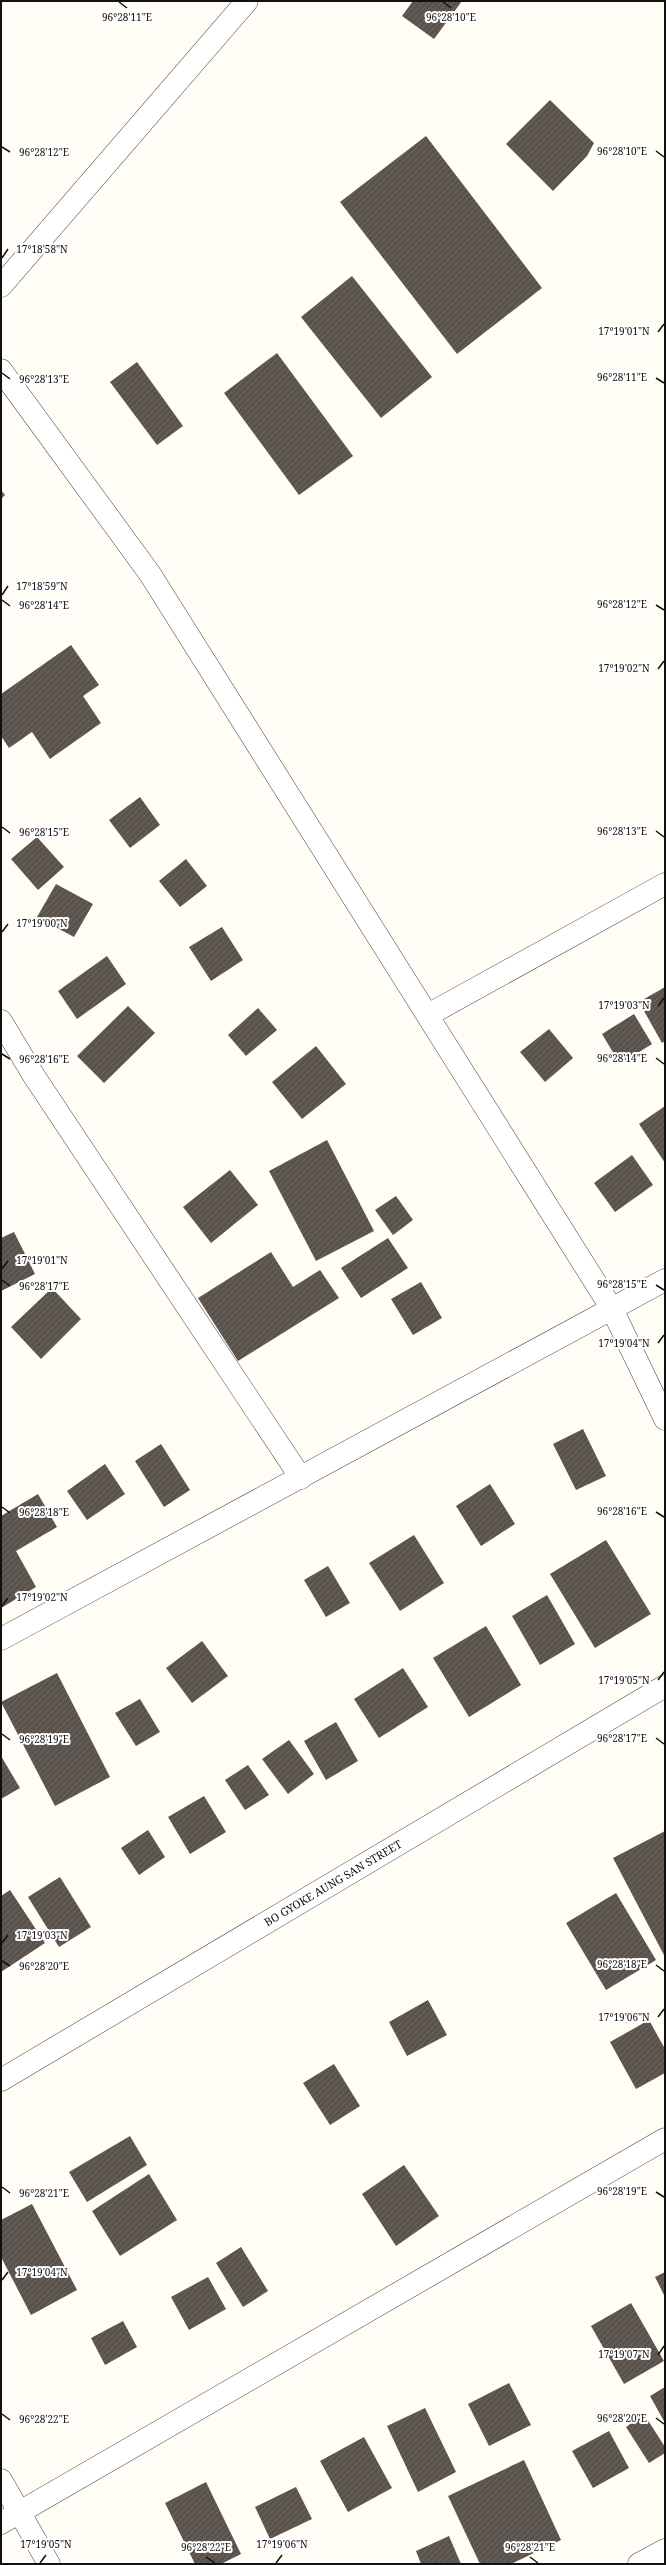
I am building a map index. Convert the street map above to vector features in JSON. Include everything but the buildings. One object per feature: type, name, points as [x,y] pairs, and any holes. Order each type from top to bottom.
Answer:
[{"type":"street","points":[[1,286],[247,1]]},
{"type":"street","points":[[1,370],[150,574],[612,1309],[665,1419]]},
{"type":"street","points":[[428,1015],[665,884]]},
{"type":"street","points":[[1,1021],[34,1076],[301,1478]]},
{"type":"street","points":[[1,1639],[665,1280]]},
{"type":"street","name":"BO GYOKE AUNG SAN STREET","points":[[1,2080],[665,1686]]},
{"type":"street","points":[[10,2517],[665,2139]]},
{"type":"street","points":[[1,2480],[10,2517],[49,2564]]},
{"type":"street","points":[[639,2564],[665,2550]]}]
